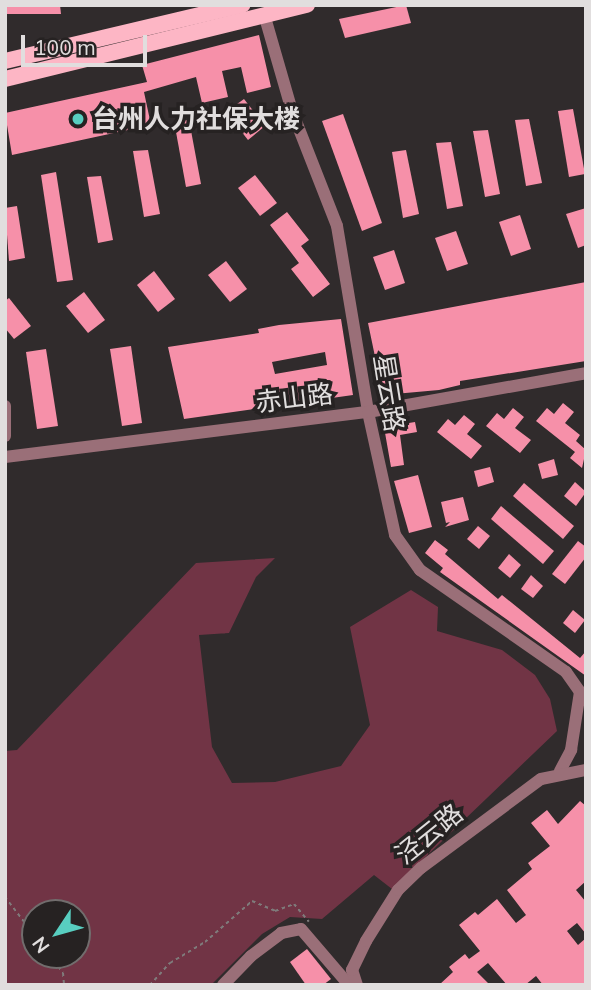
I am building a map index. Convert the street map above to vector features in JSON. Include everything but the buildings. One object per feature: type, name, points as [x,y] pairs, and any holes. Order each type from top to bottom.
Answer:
[{"type":"main road","points":[[177,5],[185,20]]},
{"type":"main road","points":[[5,61],[242,5]]},
{"type":"main road","points":[[5,79],[194,37],[307,5]]},
{"type":"street","name":"星云路","points":[[264,15],[292,111],[337,226],[368,412],[395,534],[420,570],[566,671],[583,697]]},
{"type":"street","points":[[185,20],[194,37]]},
{"type":"street","name":"赤山路","points":[[5,457],[368,412],[586,373]]},
{"type":"street","points":[[5,406],[5,436]]},
{"type":"street","points":[[560,771],[571,750],[583,697]]},
{"type":"street","name":"泾云路","points":[[357,985],[352,970],[398,890],[497,808],[560,771],[586,769]]},
{"type":"street","points":[[223,985],[251,956],[281,933],[301,929],[349,985]]},
{"type":"path","points":[[5,897],[21,918]]},
{"type":"path","points":[[150,985],[170,963],[205,942],[252,901],[275,911],[294,904],[310,919],[306,925]]},
{"type":"shaded area","points":[[275,558],[256,577],[229,633],[199,635],[212,747],[232,783],[275,782],[341,766],[370,725],[350,627],[411,590],[438,607],[437,631],[502,650],[535,675],[550,699],[557,731],[392,889],[374,875],[322,919],[290,917],[262,934],[211,985],[5,985],[5,751],[17,750],[196,563]]},
{"type":"place","name":"台州人力社保大楼","points":[[78,119]]}]
